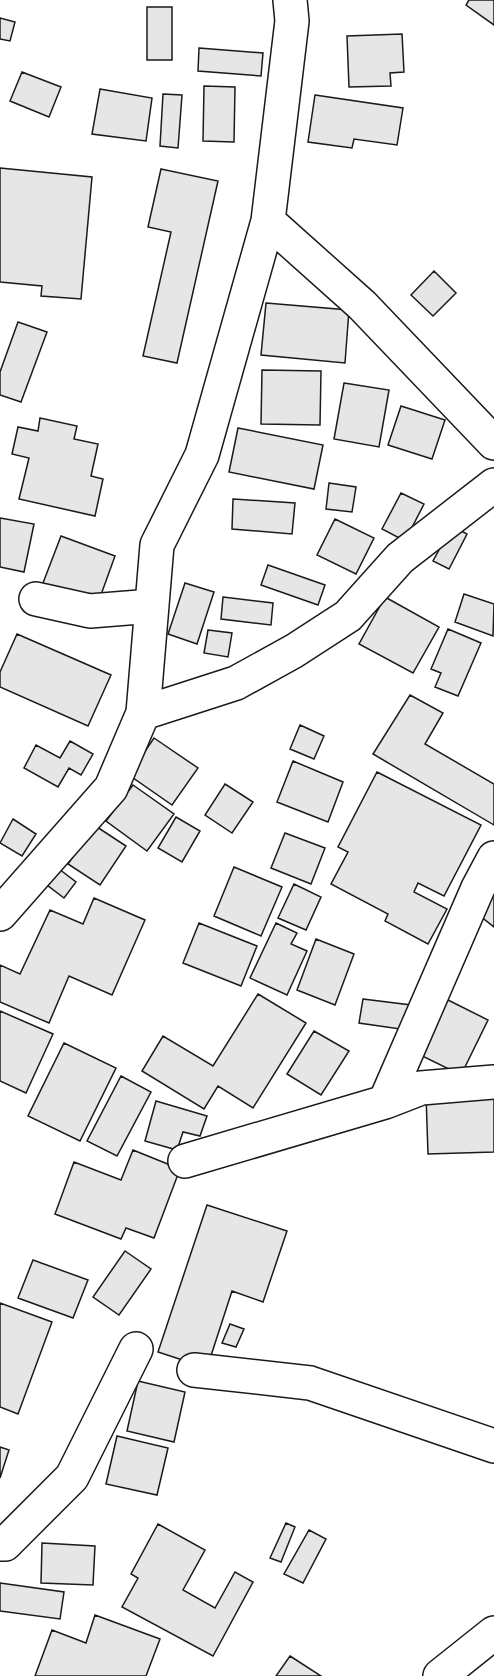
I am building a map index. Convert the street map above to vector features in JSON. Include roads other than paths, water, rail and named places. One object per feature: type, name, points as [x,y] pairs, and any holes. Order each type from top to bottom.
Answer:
[{"type":"street","points":[[0,914],[14,877],[111,788],[143,713],[157,545],[202,455],[268,221],[292,21],[290,0]]},
{"type":"street","points":[[268,221],[362,305],[494,443]]},
{"type":"street","points":[[143,713],[236,683],[294,651],[348,616],[400,558],[494,485]]},
{"type":"street","points":[[36,598],[90,611],[152,606]]},
{"type":"street","points":[[385,1102],[478,888],[494,858]]},
{"type":"street","points":[[185,1161],[385,1102],[421,1088],[494,1082]]},
{"type":"street","points":[[0,1544],[5,1544],[72,1478],[136,1349]]},
{"type":"street","points":[[194,1370],[310,1383],[494,1446]]},
{"type":"street","points":[[440,1676],[494,1633]]}]
